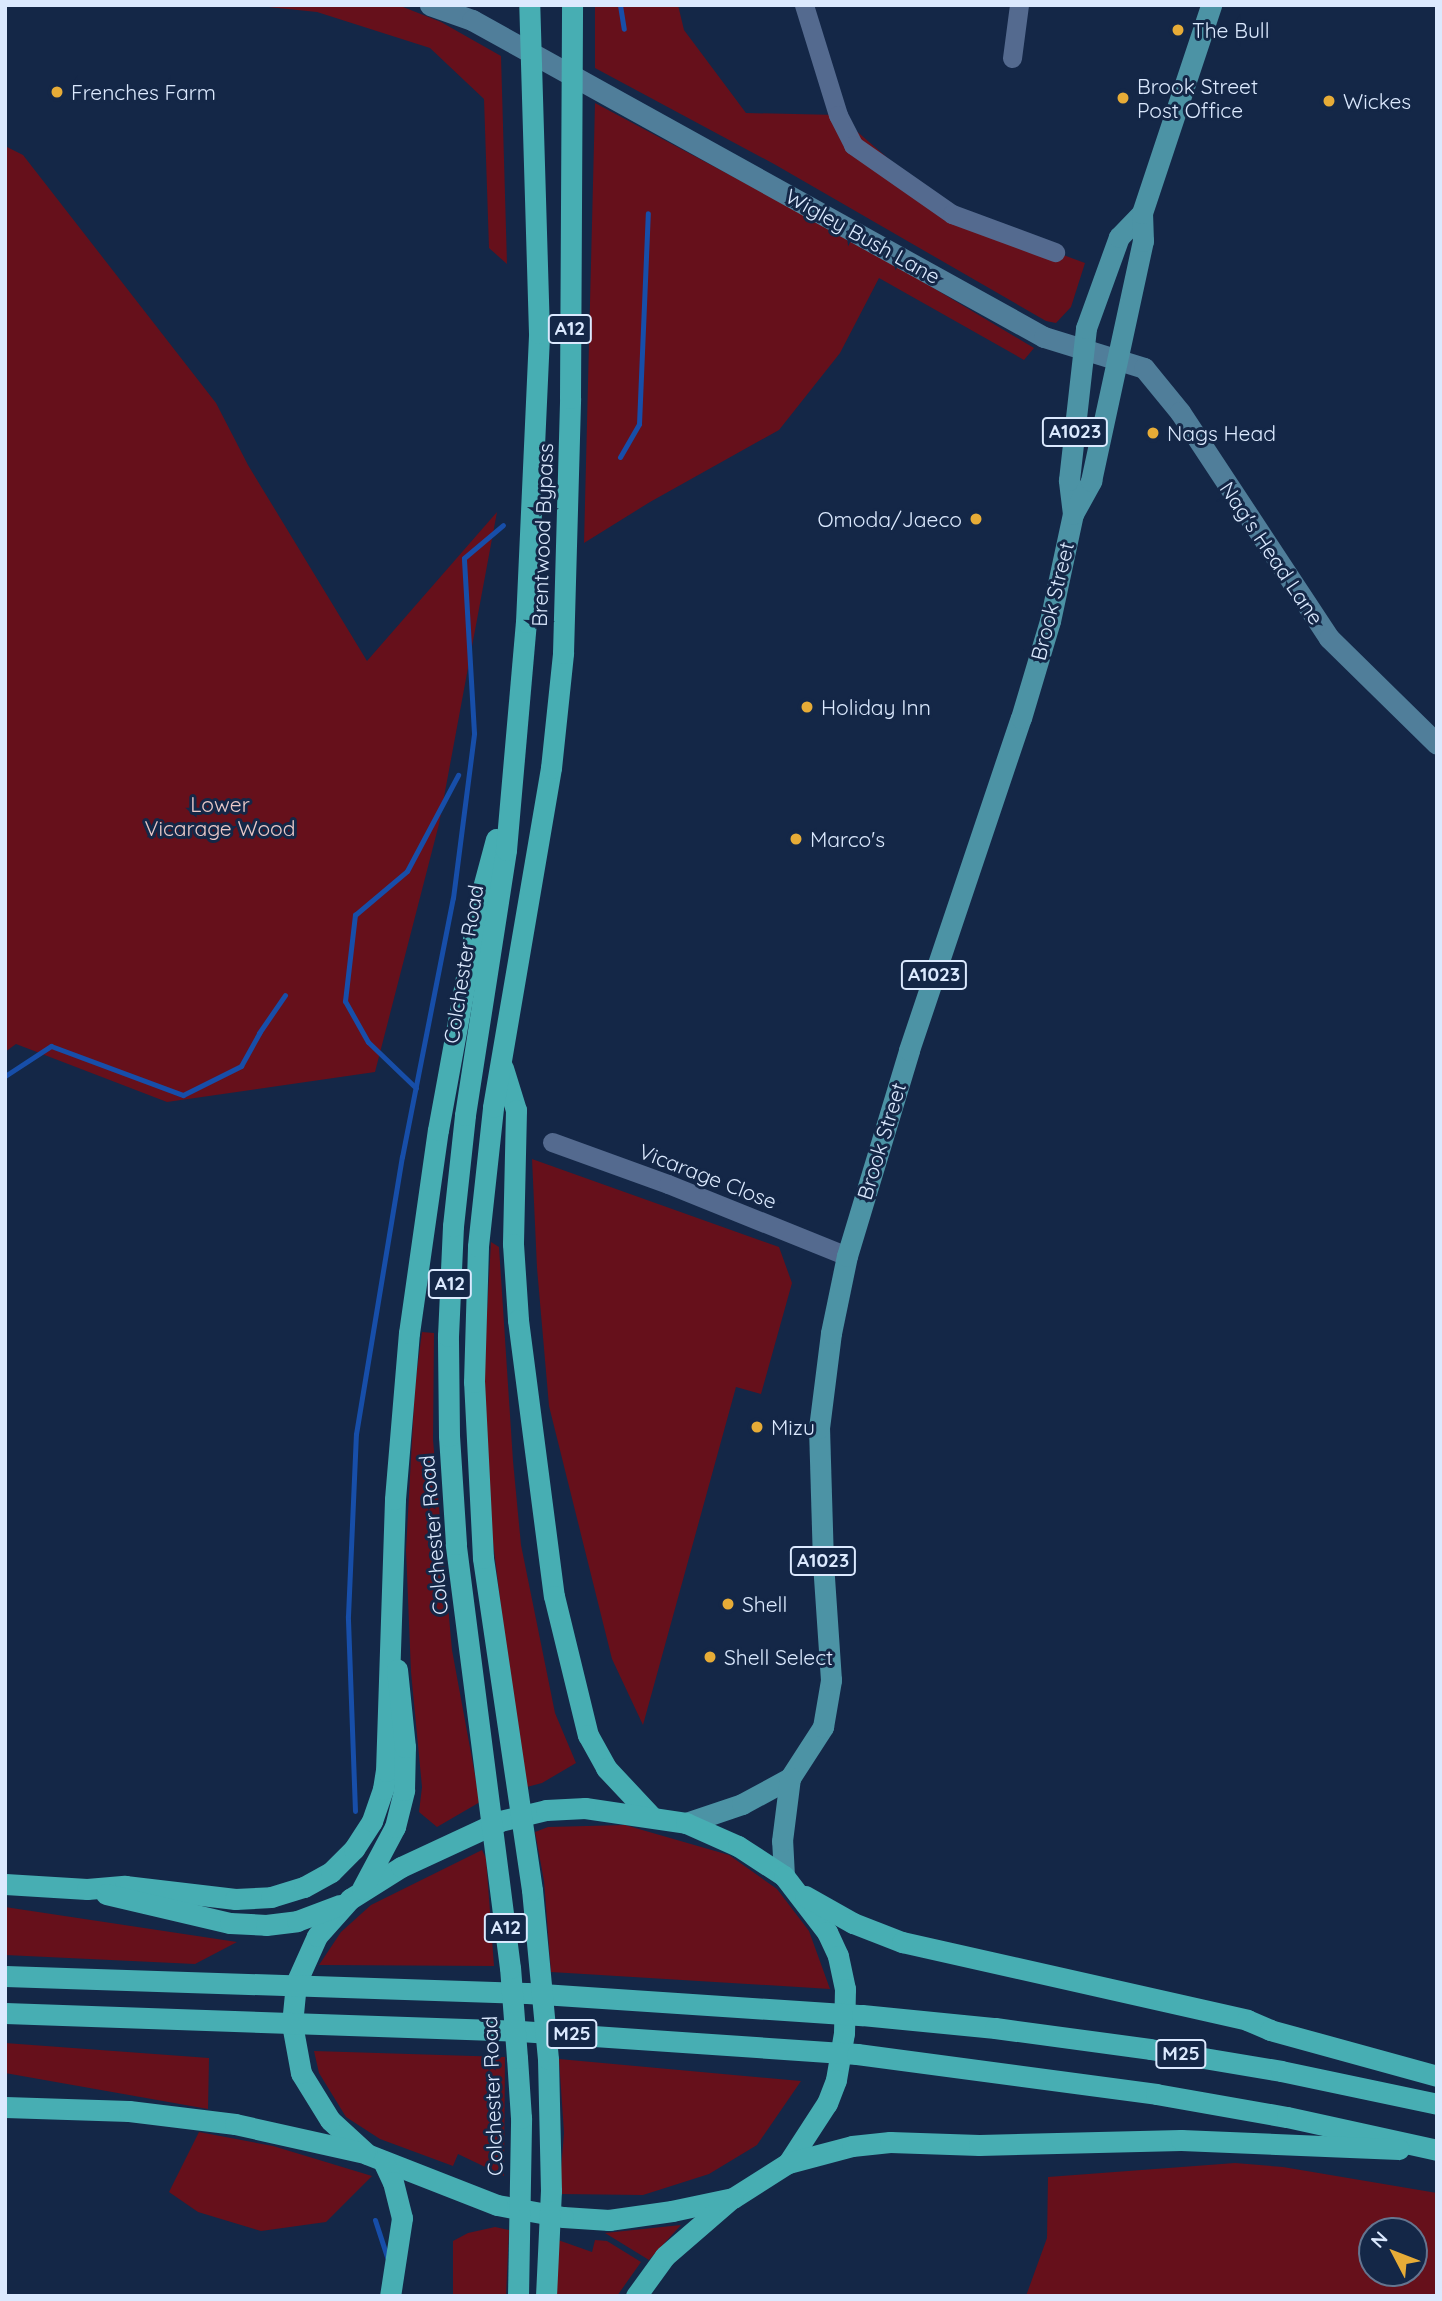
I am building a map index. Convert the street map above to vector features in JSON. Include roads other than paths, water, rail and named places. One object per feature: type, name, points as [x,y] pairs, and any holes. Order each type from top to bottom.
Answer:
[{"type":"highway","name":"Brentwood Bypass","points":[[515,770],[526,622],[538,332],[529,5]]},
{"type":"highway","name":"Brentwood Bypass","points":[[501,1062],[551,768],[563,653],[569,464],[572,5]]},
{"type":"highway","name":"A12","points":[[356,1895],[395,1827],[404,1790],[405,1747],[392,1640],[401,1425],[409,1333],[434,1157],[481,895],[515,770]]},
{"type":"highway","name":"Colchester Road","points":[[515,770],[506,850],[464,1115],[453,1226],[448,1336],[449,1436],[456,1544],[513,2006],[521,2118],[517,2296]]},
{"type":"highway","name":"A12","points":[[501,1062],[516,1110],[513,1244],[518,1320],[554,1596],[588,1735],[606,1768],[650,1816]]},
{"type":"highway","name":"A12","points":[[501,1062],[478,1246],[474,1382],[476,1463],[483,1558],[532,1890],[546,2034],[551,2112],[546,2296]]},
{"type":"highway","points":[[5,1884],[87,1889],[134,1887],[226,1898],[271,1897],[304,1887],[338,1866],[364,1835],[383,1789],[386,1696],[392,1640]]},
{"type":"highway","points":[[87,1889],[230,1923],[266,1925],[297,1921],[356,1895],[401,1867],[513,1817],[546,1810],[585,1808],[686,1823],[737,1846],[784,1876],[827,1932],[838,1956],[845,1989],[844,2033],[836,2080],[827,2103],[788,2163],[733,2198],[665,2256],[636,2296]]},
{"type":"highway","name":"M25","points":[[800,1894],[853,1923],[902,1942],[1247,2020],[1270,2030],[1437,2076]]},
{"type":"highway","points":[[356,1895],[317,1936],[304,1960],[296,1983],[292,2024],[296,2051],[309,2089],[330,2120],[375,2157],[393,2182],[402,2218],[390,2296]]},
{"type":"highway","name":"M25","points":[[5,1976],[527,1993],[922,2020],[1084,2039],[1217,2060],[1437,2104]]},
{"type":"highway","name":"M25","points":[[5,2013],[520,2031],[790,2049],[922,2062],[1194,2100],[1434,2149]]},
{"type":"highway","name":"M25","points":[[1247,2020],[1269,2020],[1437,2063]]},
{"type":"highway","points":[[5,2107],[130,2111],[235,2124],[375,2157],[497,2205],[571,2218],[609,2220],[733,2198]]},
{"type":"highway","name":"M25","points":[[788,2163],[852,2146],[890,2142],[979,2146],[1181,2140],[1368,2150],[1434,2149]]},
{"type":"highway","points":[[512,2296],[520,2234]]},
{"type":"main road","name":"Brook Street","points":[[784,1876],[782,1841],[790,1778],[823,1727],[831,1680],[823,1562],[819,1428],[831,1333],[847,1256],[909,1050],[1021,718],[1050,621],[1073,514],[1091,481],[1143,241],[1142,213],[1211,5]]},
{"type":"main road","name":"Brook Street","points":[[1073,514],[1069,480],[1086,328],[1119,237],[1142,213]]},
{"type":"main road","name":"Brook Street","points":[[686,1823],[742,1804],[790,1778]]},
{"type":"street","name":"Wigley Bush Lane","points":[[430,5],[472,20],[1025,327],[1084,351],[1117,359]]},
{"type":"street","points":[[804,5],[838,115],[853,145],[951,214],[1055,252]]},
{"type":"street","points":[[1012,58],[1019,5]]},
{"type":"street","name":"Nag's Head Lane","points":[[1117,359],[1144,368],[1154,379],[1180,412],[1329,638],[1437,744]]},
{"type":"street","name":"Vicarage Close","points":[[552,1142],[668,1184],[847,1256]]},
{"type":"waterway","points":[[620,5],[624,29]]},
{"type":"waterway","points":[[620,457],[639,424],[648,213]]},
{"type":"waterway","points":[[355,1811],[348,1616],[356,1434],[402,1157],[453,898],[474,733],[464,558],[503,525]]},
{"type":"waterway","points":[[416,1088],[368,1042],[345,1001],[355,915],[407,871],[458,775]]},
{"type":"waterway","points":[[5,1076],[51,1046],[183,1095],[241,1066],[285,995]]},
{"type":"waterway","points":[[375,2220],[387,2257]]},
{"type":"place","name":"The Bull","points":[[1178,30]]},
{"type":"place","name":"Frenches Farm","points":[[57,92]]},
{"type":"place","name":"Brook Street Post Office","points":[[1123,98]]},
{"type":"place","name":"Wickes","points":[[1329,101]]},
{"type":"place","name":"Nags Head","points":[[1153,433]]},
{"type":"place","name":"Omoda/Jaeco","points":[[976,519]]},
{"type":"place","name":"Holiday Inn","points":[[807,707]]},
{"type":"place","name":"Marco's","points":[[796,839]]},
{"type":"place","name":"Mizu","points":[[757,1427]]},
{"type":"place","name":"Shell","points":[[728,1604]]},
{"type":"place","name":"Shell Select","points":[[710,1657]]},
{"type":"park label","name":"Lower Vicarage Wood","points":[[220,816]]}]
